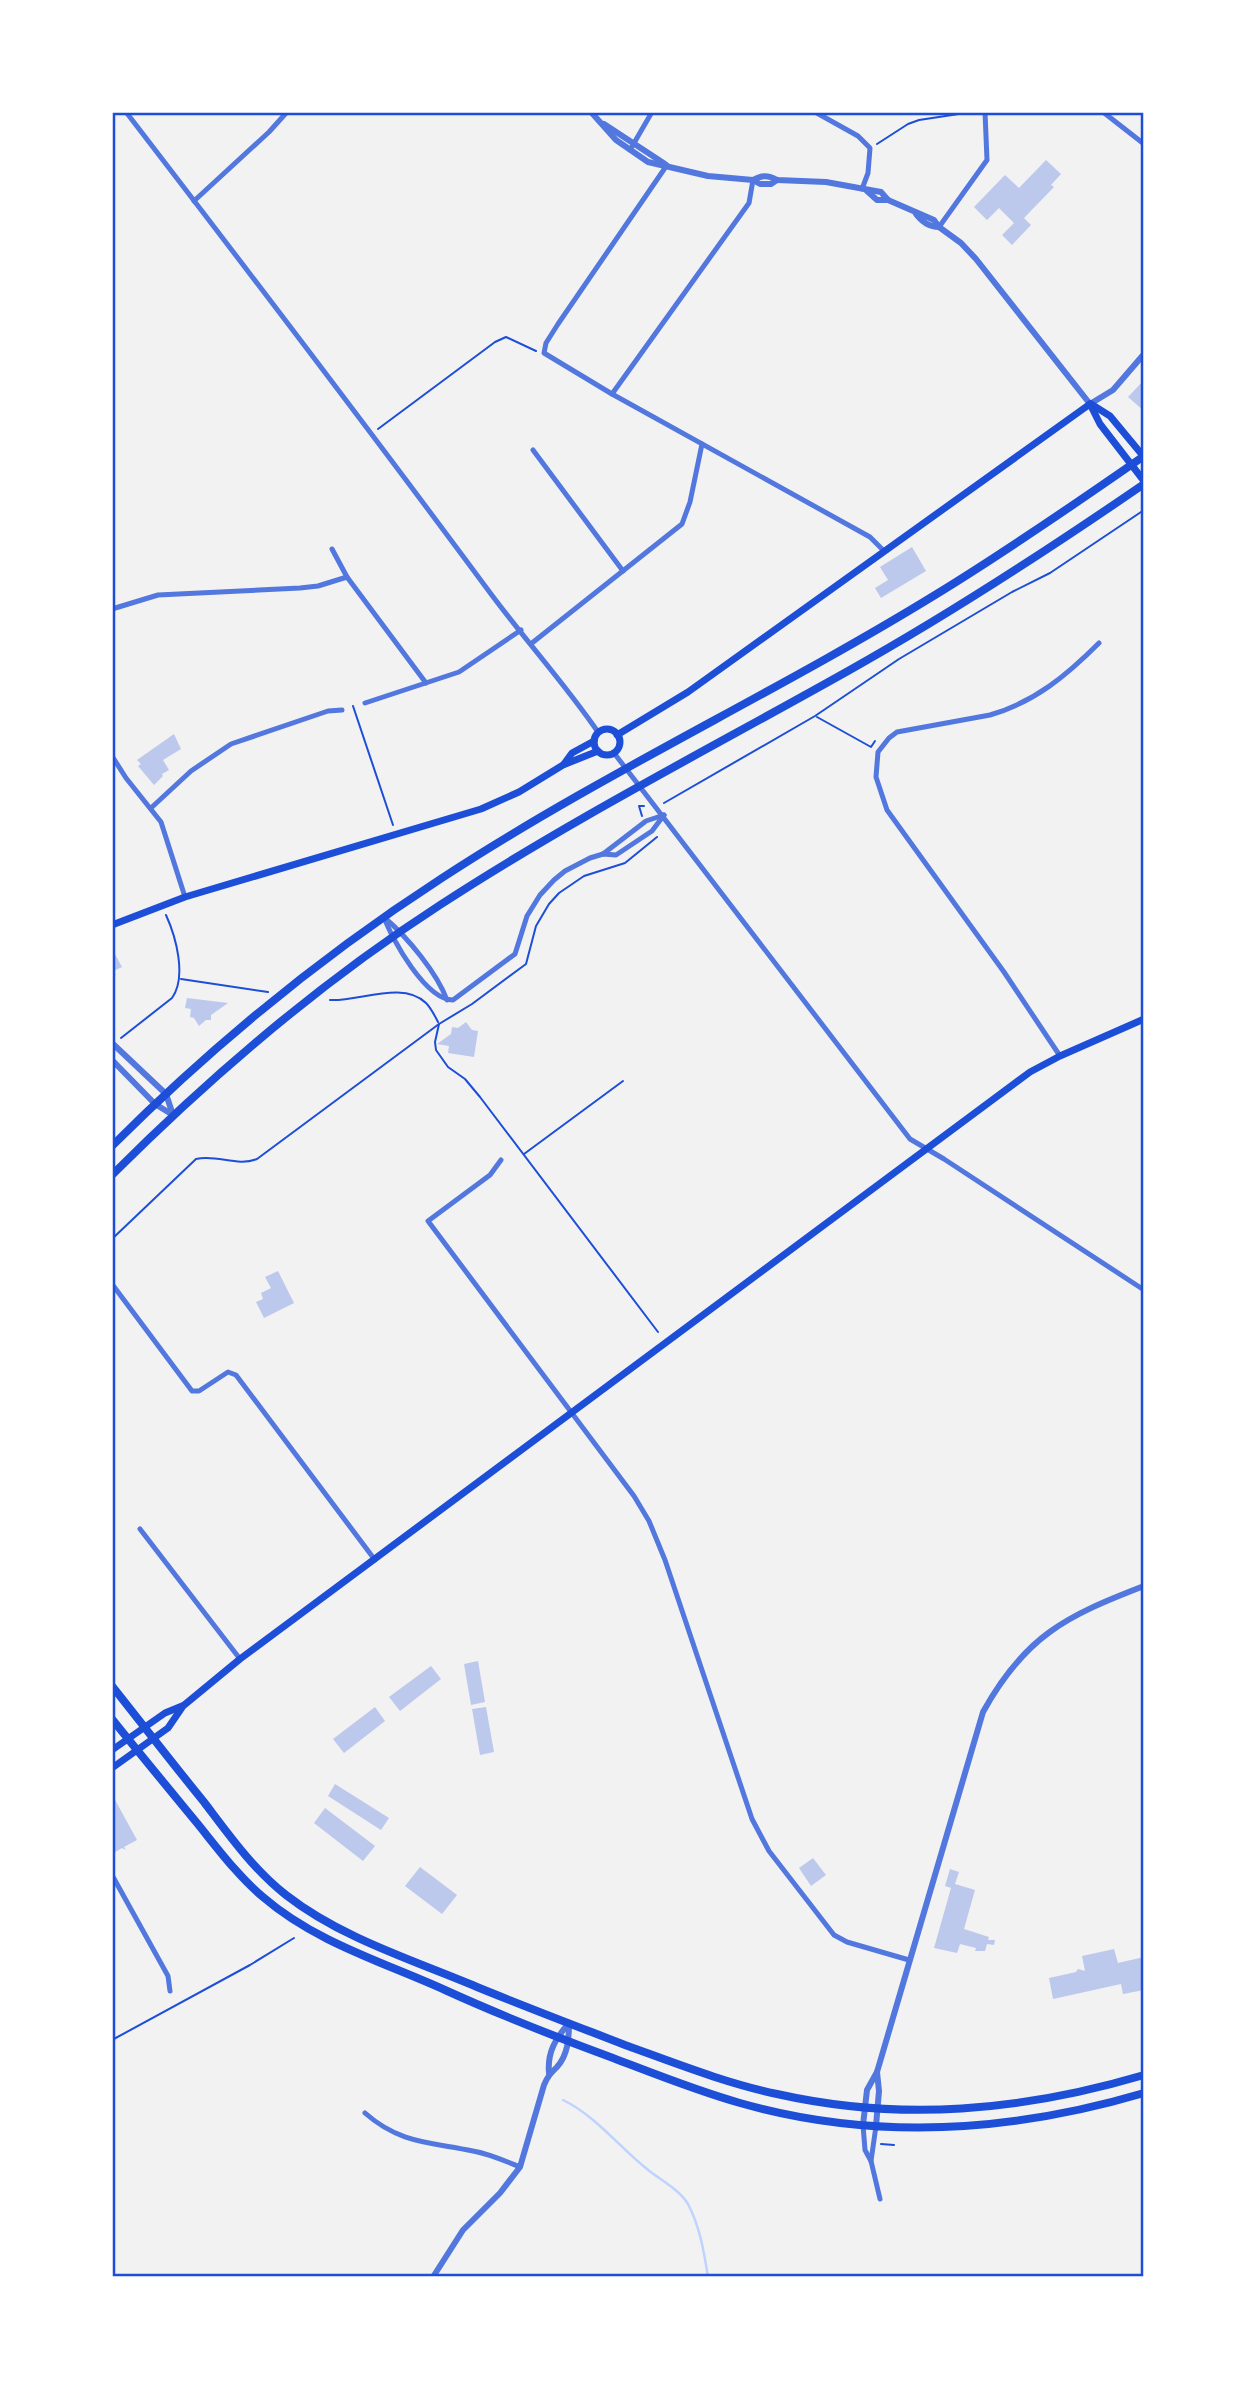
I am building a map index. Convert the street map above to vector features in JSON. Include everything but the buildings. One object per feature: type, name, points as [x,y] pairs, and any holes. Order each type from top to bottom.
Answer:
[{"type":"main road","points":[[112,1146],[213,1051],[384,917],[498,843],[935,595],[1033,533],[1144,457],[1110,416],[1090,404]]},
{"type":"main road","points":[[112,1175],[173,1115],[281,1022],[391,938],[508,862],[614,800],[936,620],[1144,482],[1101,424],[1090,404]]},
{"type":"main road","points":[[617,735],[688,692],[1090,404]]},
{"type":"main road","points":[[563,765],[572,753],[594,741],[598,732],[610,730],[617,735],[619,746],[606,755],[598,751],[594,741]]},
{"type":"main road","points":[[112,925],[185,897],[481,809],[519,792],[563,765],[598,751]]},
{"type":"main road","points":[[112,1768],[168,1728],[183,1706],[240,1659],[1030,1072],[1144,1019]]},
{"type":"main road","points":[[112,1686],[260,1872],[308,1911],[368,1941],[682,2066],[748,2087],[802,2099],[877,2109],[999,2107],[1059,2097],[1144,2075]]},
{"type":"main road","points":[[112,1750],[165,1713],[183,1706]]},
{"type":"main road","points":[[112,1719],[243,1878],[294,1920],[351,1950],[556,2037],[680,2084],[742,2104],[810,2118],[863,2125],[936,2128],[1000,2124],[1068,2113],[1144,2093]]},
{"type":"street","points":[[126,112],[598,732]]},
{"type":"street","points":[[194,201],[287,112]]},
{"type":"street","points":[[591,112],[610,135],[632,147],[648,162],[708,176],[753,180],[760,184],[771,184],[777,180],[826,183],[865,190],[877,200],[888,200],[916,214],[932,227],[939,227],[961,243],[975,259],[1090,404],[1113,390],[1144,354]]},
{"type":"street","points":[[632,147],[652,112]]},
{"type":"street","points":[[815,112],[858,135],[870,148],[865,190]]},
{"type":"street","points":[[939,227],[987,160],[985,112]]},
{"type":"street","points":[[1103,112],[1144,144]]},
{"type":"street","points":[[667,165],[558,324],[546,343],[544,353],[612,394],[870,537],[883,550]]},
{"type":"street","points":[[612,394],[749,203],[753,180]]},
{"type":"street","points":[[532,643],[682,524],[690,502],[702,444]]},
{"type":"street","points":[[533,450],[623,571]]},
{"type":"street","points":[[332,549],[347,577],[426,683]]},
{"type":"street","points":[[112,609],[158,595],[300,588],[318,586],[347,577]]},
{"type":"street","points":[[365,703],[459,672],[521,630]]},
{"type":"street","points":[[1060,1056],[887,810],[876,777],[876,761],[883,744],[897,732],[981,717],[1003,711],[1041,693],[1070,671],[1099,643]]},
{"type":"street","points":[[151,808],[191,771],[231,744],[328,711],[342,710]]},
{"type":"street","points":[[614,752],[910,1139],[1144,1290]]},
{"type":"street","points":[[112,756],[164,830],[185,897]]},
{"type":"street","points":[[384,917],[391,938],[432,992],[447,1000],[460,996],[512,958],[527,916],[540,895],[554,880],[578,864],[603,855],[646,821],[664,815]]},
{"type":"street","points":[[603,855],[615,855],[652,831],[664,815]]},
{"type":"street","points":[[384,917],[400,932],[442,986],[447,1000]]},
{"type":"street","points":[[115,1042],[166,1094],[173,1115]]},
{"type":"street","points":[[112,1060],[155,1104],[173,1115]]},
{"type":"street","points":[[501,1160],[490,1175],[428,1221],[634,1496],[649,1521],[749,1811],[764,1843],[834,1935],[847,1942],[909,1961]]},
{"type":"street","points":[[112,1284],[192,1391],[199,1391],[228,1372],[236,1375],[375,1560]]},
{"type":"street","points":[[140,1529],[240,1659]]},
{"type":"street","points":[[880,2199],[871,2161],[865,2150],[863,2125],[869,2084],[877,2071],[977,1727],[992,1696],[1015,1662],[1040,1637],[1101,1602],[1144,1586]]},
{"type":"street","points":[[112,1875],[168,1976],[170,1991]]},
{"type":"street","points":[[433,2277],[463,2230],[500,2193],[520,2167],[549,2073],[548,2060],[556,2037],[569,2023]]},
{"type":"street","points":[[549,2073],[559,2065],[569,2042],[569,2023]]},
{"type":"street","points":[[871,2161],[876,2126],[877,2071]]},
{"type":"street","points":[[365,2113],[388,2130],[412,2140],[476,2151],[520,2167]]},
{"type":"path","points":[[870,148],[919,120],[972,112]]},
{"type":"path","points":[[379,428],[495,342],[506,337],[533,351],[544,353]]},
{"type":"path","points":[[662,803],[815,716],[899,659],[1050,573],[1144,510]]},
{"type":"path","points":[[342,710],[365,703]]},
{"type":"path","points":[[353,706],[392,822]]},
{"type":"path","points":[[815,716],[871,747],[875,741]]},
{"type":"path","points":[[639,806],[643,818]]},
{"type":"path","points":[[112,1239],[196,1159],[209,1158],[240,1163],[257,1159],[439,1024],[472,1004],[526,964],[536,926],[559,893],[584,876],[625,863],[658,838]]},
{"type":"path","points":[[115,1042],[172,998],[177,991],[180,979],[174,941],[165,913]]},
{"type":"path","points":[[180,979],[268,992]]},
{"type":"path","points":[[330,1000],[386,993],[415,996],[427,1004],[439,1024],[436,1050],[448,1067],[465,1079],[478,1094],[658,1332]]},
{"type":"path","points":[[523,1154],[624,1081]]},
{"type":"path","points":[[112,2040],[294,1938]]},
{"type":"waterway","points":[[563,2100],[586,2114],[684,2199],[699,2231],[708,2277]]}]
